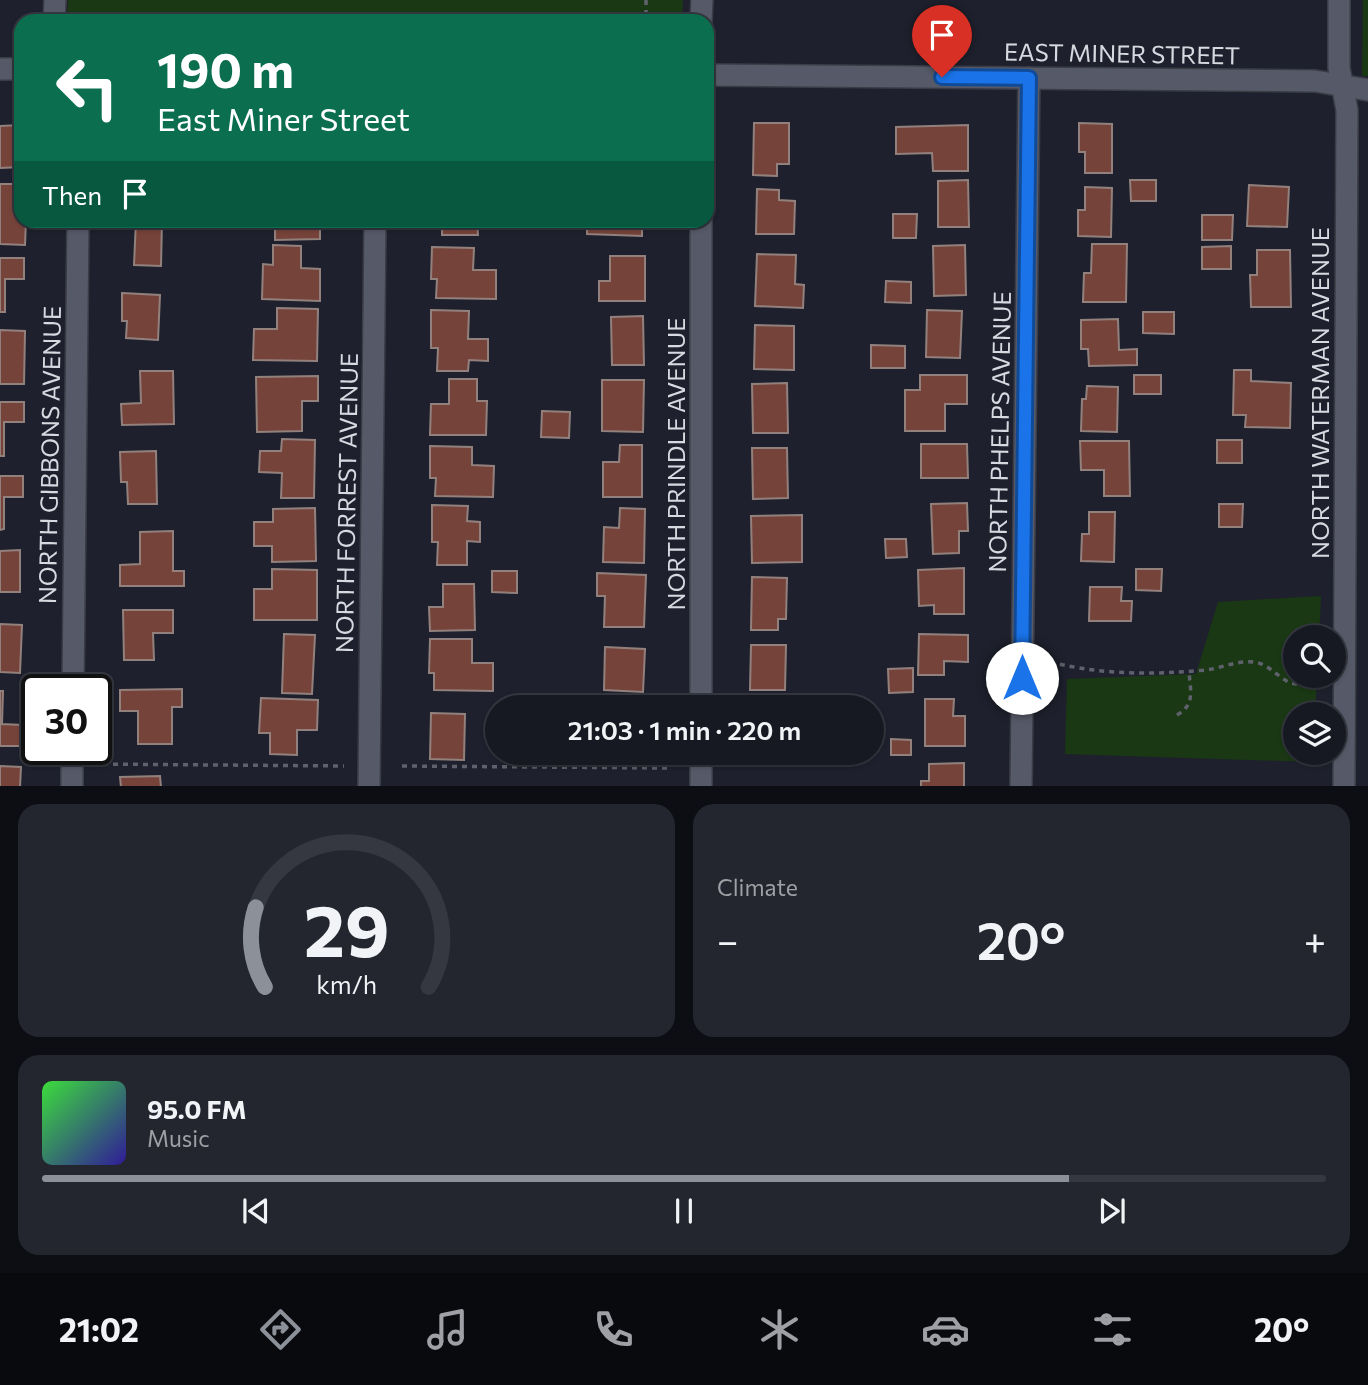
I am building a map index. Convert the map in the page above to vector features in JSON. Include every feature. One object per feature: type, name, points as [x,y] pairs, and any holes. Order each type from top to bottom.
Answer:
[{"type":"street","name":"NORTH WATERMAN AVENUE","points":[[1339,0],[1339,68],[1347,110],[1344,786]]},
{"type":"street","name":"EAST MINER STREET","points":[[714,75],[1315,80],[1368,90]]},
{"type":"street","name":"NORTH PHELPS AVENUE","points":[[1021,786],[1029,78]]},
{"type":"street","name":"NORTH GIBBONS AVENUE","points":[[73,674],[78,228]]},
{"type":"street","name":"NORTH FORREST AVENUE","points":[[369,786],[375,228]]},
{"type":"street","name":"NORTH PRINDLE AVENUE","points":[[701,228],[701,695]]},
{"type":"street","points":[[72,765],[72,786]]},
{"type":"street","points":[[701,765],[701,786]]},
{"type":"path","points":[[1050,662],[1112,674],[1189,671],[1254,662],[1269,667],[1283,677]]},
{"type":"path","points":[[1177,715],[1185,710],[1191,700],[1189,671]]},
{"type":"path","points":[[112,764],[344,765]]},
{"type":"path","points":[[402,766],[667,768]]},
{"type":"green space","points":[[68,0],[683,0],[682,14],[67,14]]},
{"type":"green space","points":[[1363,0],[1368,0],[1368,76],[1362,76]]},
{"type":"green space","points":[[1321,596],[1320,625],[1283,625],[1283,688],[1316,688],[1316,702],[1283,702],[1283,761],[1065,754],[1067,679],[1196,674],[1218,602]]},
{"type":"building","points":[[754,123],[789,123],[789,164],[777,164],[777,176],[753,175]]},
{"type":"building","points":[[1079,123],[1112,124],[1112,173],[1085,173],[1085,152],[1079,152]]},
{"type":"building","points":[[14,125],[14,167],[0,168],[0,126]]},
{"type":"building","points":[[968,125],[968,171],[933,171],[932,153],[896,154],[896,127]]},
{"type":"building","points":[[968,180],[969,227],[938,227],[938,181]]},
{"type":"building","points":[[1130,180],[1156,180],[1156,201],[1131,201]]},
{"type":"building","points":[[0,184],[14,184],[14,228],[26,228],[25,245],[0,244]]},
{"type":"building","points":[[1249,185],[1289,187],[1287,227],[1247,226]]},
{"type":"building","points":[[1085,187],[1112,188],[1111,237],[1078,236],[1078,210],[1085,210]]},
{"type":"building","points":[[757,189],[779,190],[779,200],[795,201],[794,234],[756,234]]},
{"type":"building","points":[[893,214],[917,214],[916,238],[893,238]]},
{"type":"building","points":[[1202,215],[1233,215],[1232,240],[1202,240]]},
{"type":"building","points":[[136,228],[162,228],[161,266],[134,265]]},
{"type":"building","points":[[275,228],[320,228],[320,239],[275,240]]},
{"type":"building","points":[[442,228],[478,228],[478,235],[442,235]]},
{"type":"building","points":[[587,228],[642,228],[642,236],[587,234]]},
{"type":"building","points":[[1092,244],[1127,244],[1126,302],[1083,302],[1084,273],[1091,273]]},
{"type":"building","points":[[273,245],[301,246],[301,268],[320,269],[320,301],[262,299],[263,264],[273,265]]},
{"type":"building","points":[[965,245],[966,295],[934,296],[933,246]]},
{"type":"building","points":[[1231,246],[1231,269],[1202,269],[1202,247]]},
{"type":"building","points":[[432,247],[474,248],[473,270],[496,270],[496,299],[436,298],[437,279],[431,279]]},
{"type":"building","points":[[1257,250],[1290,250],[1291,307],[1251,307],[1250,275],[1257,275]]},
{"type":"building","points":[[757,254],[796,255],[795,284],[804,285],[803,308],[755,306]]},
{"type":"building","points":[[610,256],[645,256],[645,301],[599,301],[599,281],[610,281]]},
{"type":"building","points":[[0,258],[24,258],[24,279],[5,279],[5,312],[0,312]]},
{"type":"building","points":[[886,281],[911,282],[911,303],[885,302]]},
{"type":"building","points":[[122,293],[160,295],[158,340],[126,338],[127,321],[122,321]]},
{"type":"building","points":[[277,308],[318,309],[317,361],[253,360],[254,329],[277,329]]},
{"type":"building","points":[[431,310],[469,311],[468,339],[488,339],[488,361],[469,360],[468,371],[437,371],[438,348],[431,348]]},
{"type":"building","points":[[927,310],[962,311],[960,358],[926,357]]},
{"type":"building","points":[[1143,312],[1174,312],[1174,334],[1143,333]]},
{"type":"building","points":[[643,316],[644,365],[612,365],[611,317]]},
{"type":"building","points":[[1118,319],[1119,350],[1137,349],[1137,365],[1089,366],[1088,349],[1081,349],[1081,320]]},
{"type":"building","points":[[755,325],[794,326],[794,370],[754,369]]},
{"type":"building","points":[[0,330],[25,331],[24,384],[0,384]]},
{"type":"building","points":[[871,345],[905,346],[905,368],[871,368]]},
{"type":"building","points":[[1234,370],[1251,370],[1251,381],[1291,383],[1290,428],[1245,427],[1246,415],[1233,415]]},
{"type":"building","points":[[140,371],[173,371],[174,424],[122,425],[121,404],[141,403]]},
{"type":"building","points":[[920,375],[967,375],[967,404],[945,404],[945,431],[905,431],[905,390],[920,390]]},
{"type":"building","points":[[1134,375],[1161,375],[1161,394],[1134,394]]},
{"type":"building","points":[[318,376],[318,401],[302,401],[302,431],[257,432],[256,377]]},
{"type":"building","points":[[449,379],[477,379],[477,401],[487,401],[486,435],[430,435],[431,404],[449,404]]},
{"type":"building","points":[[602,380],[644,380],[643,432],[602,431]]},
{"type":"building","points":[[787,383],[788,433],[753,433],[752,384]]},
{"type":"building","points":[[1087,386],[1118,387],[1117,432],[1081,431],[1082,399],[1086,399]]},
{"type":"building","points":[[0,402],[24,402],[24,422],[4,422],[4,456],[0,456]]},
{"type":"building","points":[[542,411],[570,412],[569,438],[541,437]]},
{"type":"building","points":[[282,439],[315,440],[314,498],[281,498],[282,473],[259,472],[260,451],[281,451]]},
{"type":"building","points":[[1217,440],[1242,440],[1242,463],[1217,463]]},
{"type":"building","points":[[1080,441],[1129,441],[1130,496],[1104,496],[1104,470],[1081,470]]},
{"type":"building","points":[[921,444],[967,444],[968,478],[921,478]]},
{"type":"building","points":[[620,445],[642,445],[642,497],[603,497],[603,462],[619,462]]},
{"type":"building","points":[[430,446],[472,447],[472,465],[494,466],[493,497],[435,496],[436,478],[430,478]]},
{"type":"building","points":[[752,448],[787,448],[788,498],[753,499]]},
{"type":"building","points":[[156,451],[157,504],[128,504],[127,482],[121,482],[120,452]]},
{"type":"building","points":[[0,476],[23,476],[23,497],[4,497],[4,529],[0,530]]},
{"type":"building","points":[[967,503],[968,531],[959,531],[959,553],[933,554],[931,504]]},
{"type":"building","points":[[1219,504],[1243,504],[1242,527],[1219,527]]},
{"type":"building","points":[[432,505],[468,506],[467,521],[480,522],[480,542],[467,541],[467,565],[437,565],[438,542],[432,542]]},
{"type":"building","points":[[315,508],[316,561],[272,562],[272,546],[254,546],[254,522],[273,522],[273,509]]},
{"type":"building","points":[[620,508],[645,509],[644,563],[603,562],[604,527],[619,528]]},
{"type":"building","points":[[1089,512],[1115,512],[1114,562],[1081,561],[1082,534],[1089,534]]},
{"type":"building","points":[[802,515],[802,562],[752,563],[751,516]]},
{"type":"building","points":[[173,531],[173,571],[184,571],[184,586],[120,586],[120,565],[140,564],[140,532]]},
{"type":"building","points":[[885,539],[906,539],[907,557],[886,558]]},
{"type":"building","points":[[20,550],[20,592],[0,592],[0,551]]},
{"type":"building","points":[[964,568],[964,614],[934,614],[934,605],[919,606],[918,570]]},
{"type":"building","points":[[272,569],[317,570],[317,620],[254,620],[254,589],[272,589]]},
{"type":"building","points":[[1136,569],[1162,569],[1161,591],[1136,590]]},
{"type":"building","points":[[492,571],[517,571],[517,593],[492,592]]},
{"type":"building","points":[[597,573],[646,575],[644,627],[604,627],[605,596],[597,596]]},
{"type":"building","points":[[752,577],[787,578],[786,619],[778,619],[778,630],[751,630]]},
{"type":"building","points":[[443,584],[474,584],[475,630],[430,631],[429,607],[443,607]]},
{"type":"building","points":[[1090,587],[1122,587],[1121,601],[1132,601],[1131,621],[1089,621]]},
{"type":"building","points":[[123,610],[173,610],[173,633],[153,633],[154,660],[124,660]]},
{"type":"building","points":[[0,624],[22,625],[20,673],[0,672]]},
{"type":"building","points":[[284,634],[315,635],[312,694],[282,693]]},
{"type":"building","points":[[919,634],[968,635],[968,662],[944,661],[944,675],[918,675]]},
{"type":"building","points":[[430,639],[472,639],[472,663],[493,663],[493,691],[434,690],[434,673],[429,673]]},
{"type":"building","points":[[751,645],[786,645],[785,690],[750,690]]},
{"type":"building","points":[[605,647],[645,649],[643,692],[604,690]]},
{"type":"building","points":[[913,668],[913,692],[889,693],[888,669]]},
{"type":"building","points":[[182,689],[182,707],[172,707],[172,744],[138,744],[138,711],[120,711],[120,690]]},
{"type":"building","points":[[0,691],[3,691],[2,724],[21,725],[21,746],[0,746]]},
{"type":"building","points":[[261,698],[318,700],[317,730],[297,730],[297,755],[270,754],[270,733],[259,733]]},
{"type":"building","points":[[925,699],[954,699],[953,716],[965,716],[965,746],[925,746]]},
{"type":"building","points":[[431,713],[465,714],[464,760],[430,759]]},
{"type":"building","points":[[891,739],[911,740],[911,755],[891,755]]},
{"type":"building","points":[[964,763],[964,786],[921,786],[921,781],[929,781],[929,764]]},
{"type":"building","points":[[0,766],[21,767],[20,786],[0,786]]},
{"type":"building","points":[[160,776],[161,786],[121,786],[120,777]]},
{"type":"route","points":[[942,77],[1029,78],[1022,678]]}]
